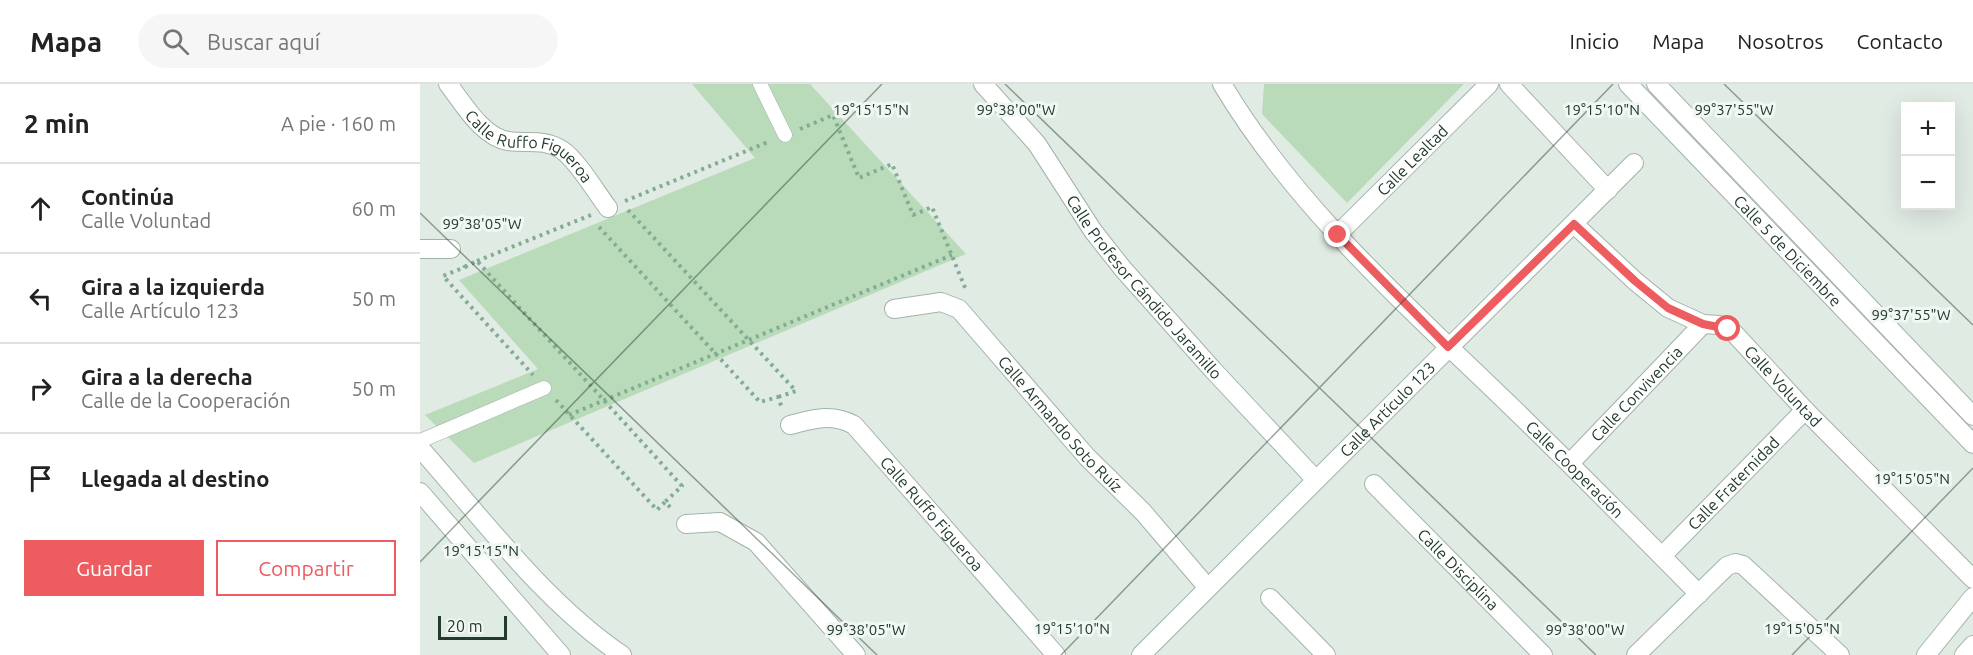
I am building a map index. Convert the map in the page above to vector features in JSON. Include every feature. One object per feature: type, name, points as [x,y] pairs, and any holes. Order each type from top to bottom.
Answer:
[{"type":"street","name":"Calle Ruffo Figueroa","points":[[448,84],[481,125],[496,137],[506,141],[552,144],[565,151],[608,208]]},
{"type":"street","name":"Calle Profesor Cándido Jaramillo","points":[[983,84],[1037,144],[1093,231],[1123,269],[1316,480]]},
{"type":"street","name":"Calle Cooperación","points":[[1222,84],[1244,120],[1280,170],[1338,235],[1448,347],[1570,463],[1699,594]]},
{"type":"street","name":"Calle Lealtad","points":[[1338,235],[1489,84]]},
{"type":"street","points":[[1509,84],[1608,190]]},
{"type":"street","name":"Calle 5 de Diciembre","points":[[1628,84],[1973,444]]},
{"type":"street","name":"Calle 5 de Diciembre","points":[[1656,84],[1973,416]]},
{"type":"street","name":"Calle Artículo 123","points":[[1141,655],[1634,163]]},
{"type":"street","name":"Calle Voluntad","points":[[1574,224],[1668,308],[1703,324],[1719,325],[1734,333],[1805,410],[1973,579]]},
{"type":"street","points":[[420,249],[451,249]]},
{"type":"street","points":[[894,309],[941,302],[959,309]]},
{"type":"street","name":"Calle Armando Soto Ruíz","points":[[959,309],[1087,457],[1143,512],[1208,588]]},
{"type":"street","name":"Calle Convivencia","points":[[1570,463],[1703,324]]},
{"type":"street","name":"Calle Fraternidad","points":[[1662,556],[1805,410]]},
{"type":"street","name":"Calle Ruffo Figueroa","points":[[790,425],[825,417],[841,418],[854,425],[1056,655]]},
{"type":"street","points":[[420,447],[509,549],[582,626],[622,655]]},
{"type":"street","name":"Calle Disciplina","points":[[1374,484],[1543,655]]},
{"type":"street","points":[[420,492],[561,655]]},
{"type":"street","points":[[686,524],[720,522],[756,542],[856,655]]},
{"type":"street","points":[[1636,655],[1726,566],[1735,563],[1743,565],[1840,655]]},
{"type":"street","points":[[1926,655],[1973,597]]},
{"type":"street","points":[[1270,598],[1326,655]]},
{"type":"street","points":[[1965,655],[1973,645]]},
{"type":"lane","points":[[760,84],[785,135]]},
{"type":"lane","points":[[420,441],[544,388]]},
{"type":"path","points":[[588,216],[760,402],[796,391],[745,339],[621,203],[833,116],[859,178],[892,164],[913,215],[932,207],[972,304],[959,309]]},
{"type":"path","points":[[465,267],[608,208]]},
{"type":"path","points":[[569,415],[745,339],[952,255]]},
{"type":"path","points":[[477,261],[682,486],[665,502]]},
{"type":"path","points":[[778,397],[790,425]]},
{"type":"green space","points":[[692,84],[810,84],[966,254],[474,463],[425,415],[538,369],[459,280],[755,158]]},
{"type":"green space","points":[[1264,84],[1464,84],[1347,203],[1262,114]]},
{"type":"route","points":[[1338,235],[1448,347],[1574,224],[1635,281],[1668,308],[1703,324],[1719,325],[1728,329]]}]
